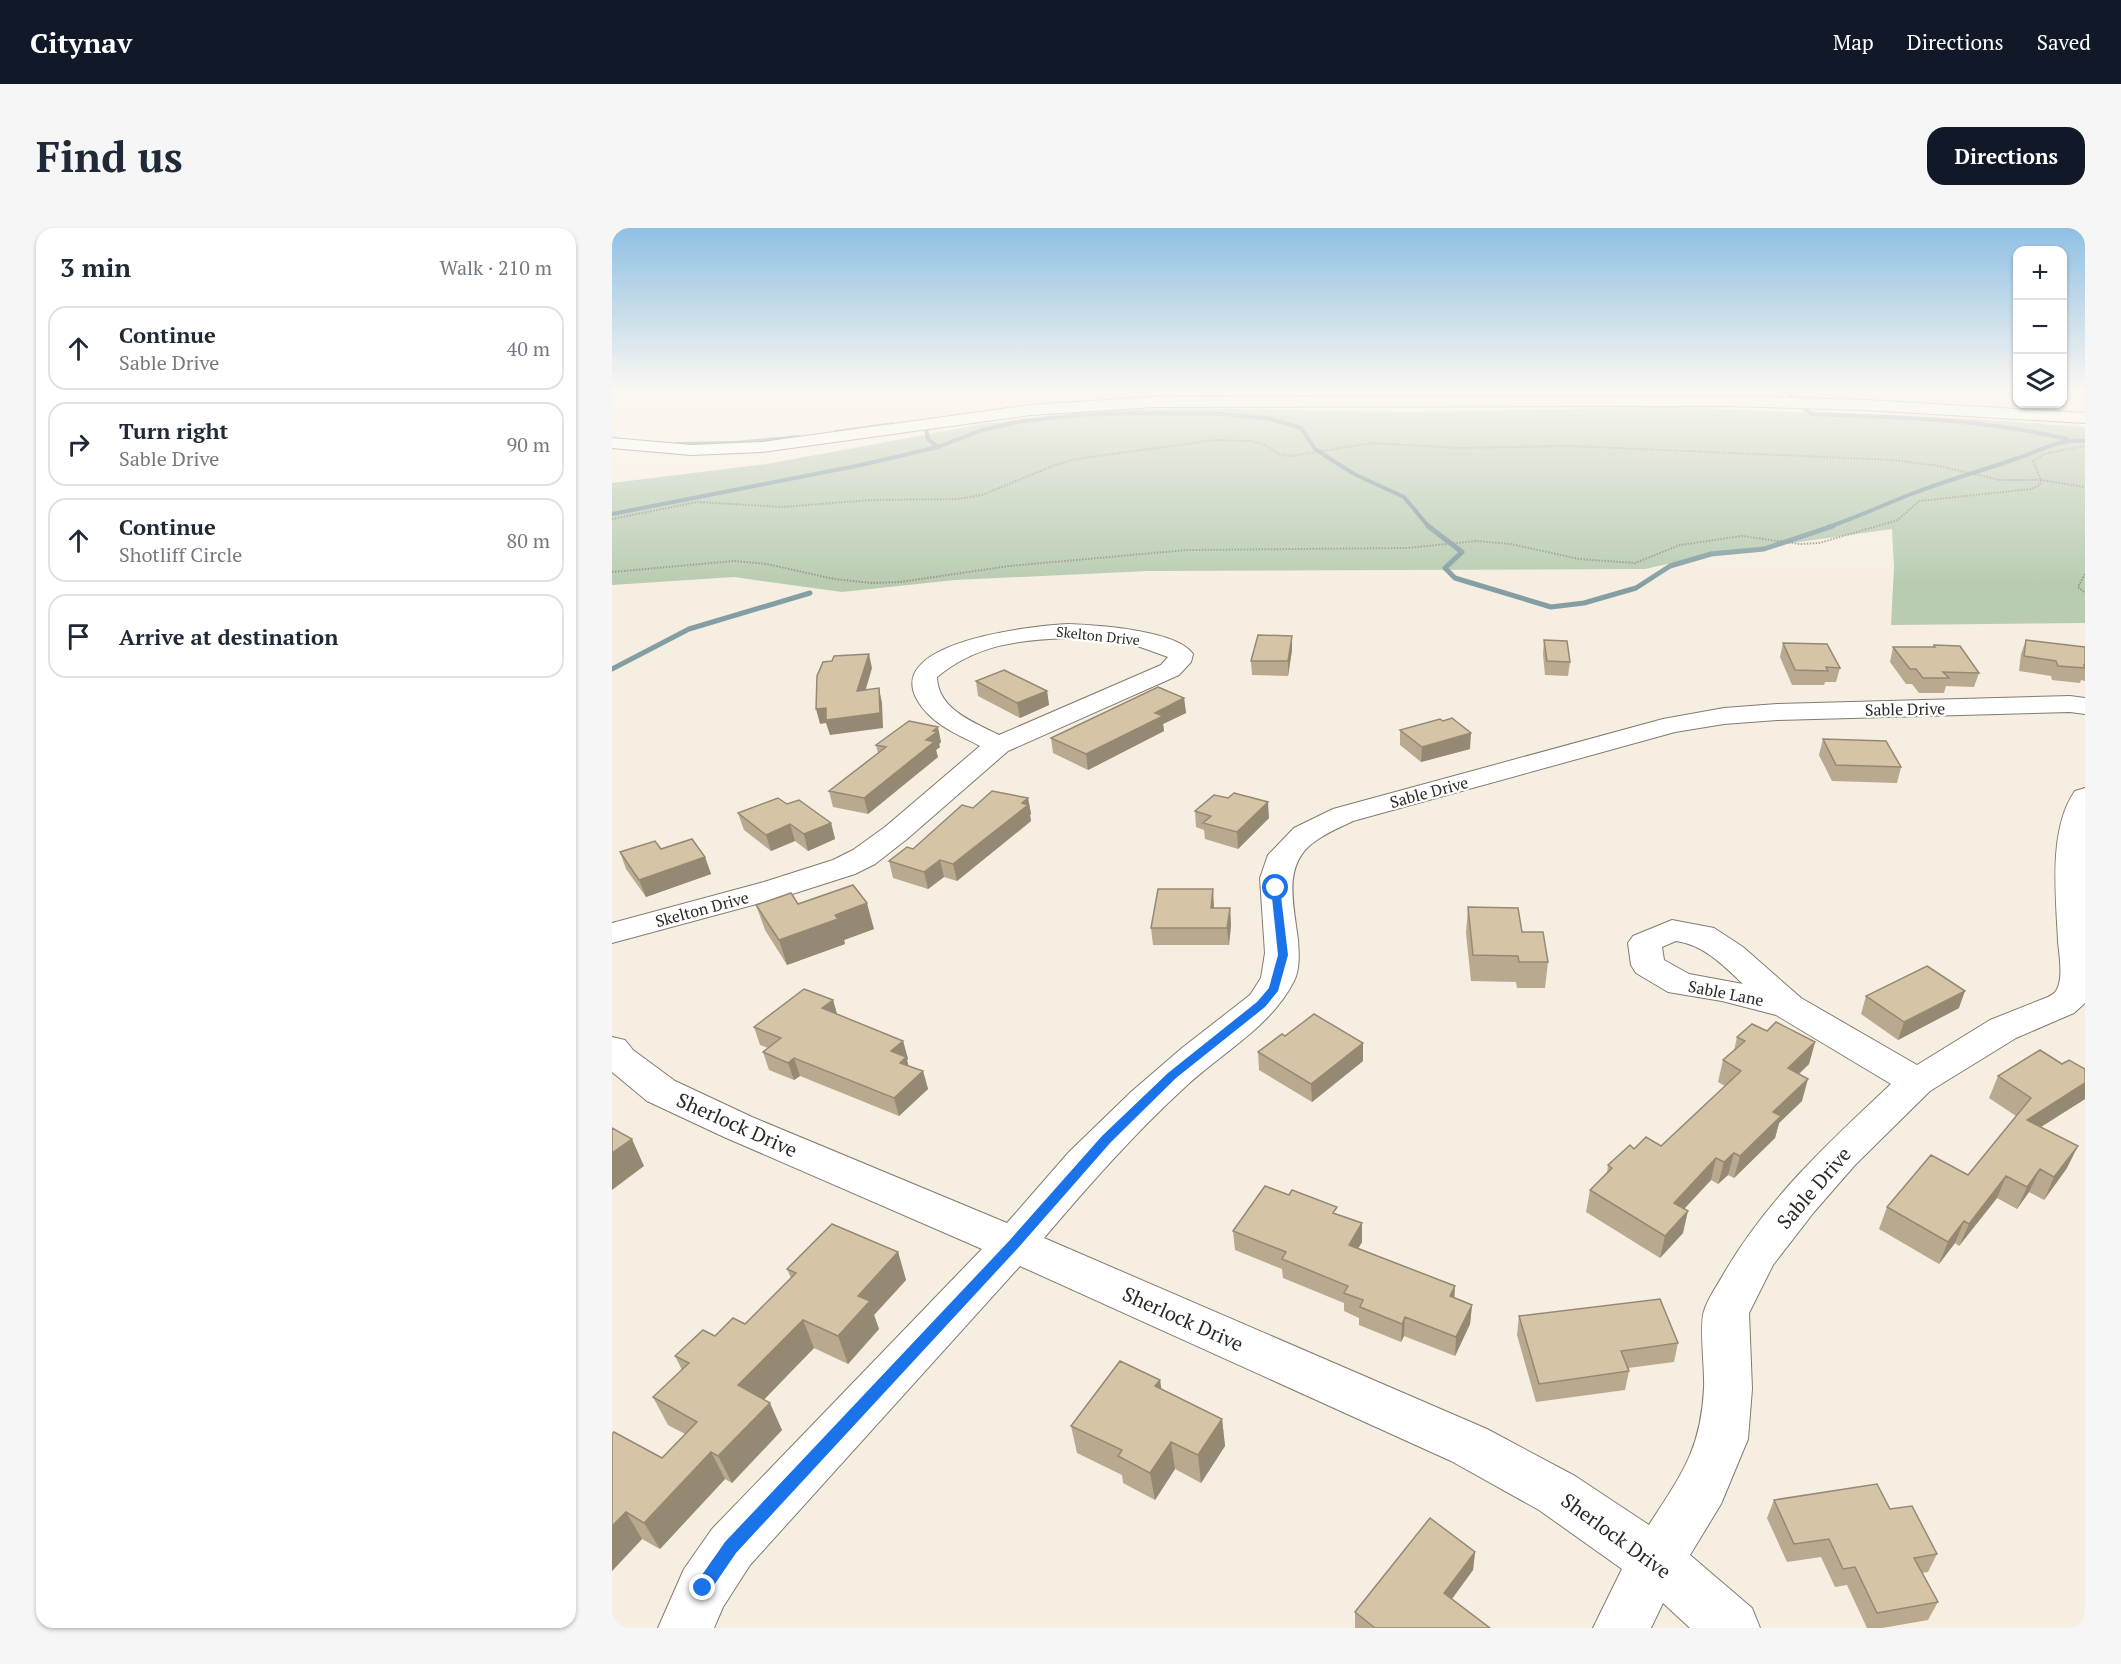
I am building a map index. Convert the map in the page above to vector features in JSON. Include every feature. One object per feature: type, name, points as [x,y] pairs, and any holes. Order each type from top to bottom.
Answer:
[{"type":"street","name":"Skelton Drive","points":[[612,933],[775,889],[844,867],[864,857],[896,833],[998,745],[1170,670],[1179,662],[1181,654],[1166,646],[1117,636],[1041,631],[992,639],[951,654],[925,675],[923,687],[927,698],[945,714],[998,745]]},
{"type":"street","name":"Sable Drive","points":[[686,1628],[703,1588],[731,1547],[1014,1245],[1106,1139],[1172,1076],[1261,1005],[1274,989],[1283,955],[1278,920],[1276,873],[1281,858],[1290,845],[1322,823],[1672,725],[1707,718],[1829,711],[2059,704],[2085,706]]},
{"type":"street","name":"Sable Drive","points":[[1621,1628],[1656,1562],[1703,1487],[1723,1439],[1728,1389],[1726,1312],[1758,1253],[1799,1201],[1841,1154],[1917,1082],[2002,1029],[2061,1005],[2073,995],[2077,974],[2072,840],[2078,813],[2085,797]]},
{"type":"street","points":[[1788,1006],[1917,1082]]},
{"type":"street","name":"Sherlock Drive","points":[[612,1049],[620,1059],[661,1091],[738,1127],[1014,1245],[1469,1445],[1557,1493],[1656,1562],[1732,1628]]},
{"type":"path","points":[[612,519],[697,502],[783,507],[870,500],[957,499],[982,495],[1055,465],[1076,459],[1110,454]]},
{"type":"path","points":[[1776,454],[1895,460],[2000,480],[2042,480],[2085,487]]},
{"type":"path","points":[[2042,480],[2033,461],[2043,454]]},
{"type":"path","points":[[612,572],[734,561],[767,564],[834,579],[872,583],[900,582],[1009,566],[1187,550],[1366,549],[1464,542],[1511,544],[1580,559],[1615,563],[1635,562],[1680,545],[1742,536],[1800,544],[1819,543],[1898,520],[1919,501],[2031,489],[2040,485],[2042,480]]},
{"type":"path","points":[[2085,574],[2078,587],[2085,592]]},
{"type":"green space","points":[[819,454],[2085,454],[2085,623],[1891,625],[1894,567],[1892,529],[1708,555],[1645,569],[1148,571],[955,580],[842,592],[734,577],[612,585],[612,483],[767,464]]},
{"type":"building","points":[[1258,635],[1292,636],[1288,661],[1251,661]]},
{"type":"building","points":[[1544,640],[1567,641],[1570,662],[1547,661]]},
{"type":"building","points":[[2026,640],[2085,647],[2085,668],[2058,666],[2056,661],[2024,656]]},
{"type":"building","points":[[1783,643],[1827,644],[1840,668],[1826,667],[1828,671],[1795,670]]},
{"type":"building","points":[[1934,645],[1960,646],[1979,673],[1943,672],[1949,678],[1923,678],[1916,669],[1910,669],[1893,647],[1935,647]]},
{"type":"building","points":[[869,654],[857,691],[879,688],[880,713],[826,720],[826,708],[816,709],[817,676],[823,662],[832,661],[834,656]]},
{"type":"building","points":[[1004,670],[1047,691],[1017,703],[976,681]]},
{"type":"building","points":[[1158,687],[1184,698],[1155,713],[1163,716],[1086,754],[1051,738]]},
{"type":"building","points":[[1452,718],[1471,733],[1422,747],[1400,730],[1440,719],[1443,721]]},
{"type":"building","points":[[909,721],[938,727],[933,731],[937,732],[926,740],[934,742],[864,798],[829,791],[886,747],[876,745]]},
{"type":"building","points":[[1823,739],[1886,741],[1901,767],[1836,765]]},
{"type":"building","points":[[992,791],[1028,798],[1022,803],[1028,805],[953,864],[940,860],[924,872],[889,861],[907,847],[913,849],[962,805],[973,808]]},
{"type":"building","points":[[1234,793],[1268,802],[1237,832],[1203,823],[1211,816],[1195,811],[1214,795],[1228,798]]},
{"type":"building","points":[[778,798],[787,804],[799,800],[831,823],[804,834],[790,824],[766,835],[738,813]]},
{"type":"building","points":[[692,839],[705,857],[639,880],[620,852],[655,841],[661,849]]},
{"type":"building","points":[[853,885],[867,903],[835,915],[838,919],[779,940],[756,905],[791,893],[798,904]]},
{"type":"building","points":[[1158,889],[1213,889],[1211,908],[1230,908],[1227,928],[1151,928]]},
{"type":"building","points":[[1468,907],[1518,908],[1522,932],[1543,932],[1548,962],[1519,962],[1518,956],[1473,955]]},
{"type":"building","points":[[1927,966],[1965,991],[1904,1022],[1866,996]]},
{"type":"building","points":[[804,989],[833,1000],[822,1008],[903,1041],[891,1051],[906,1057],[900,1063],[923,1071],[894,1098],[794,1058],[788,1063],[763,1052],[781,1038],[754,1027]]},
{"type":"building","points":[[1314,1014],[1363,1043],[1311,1084],[1258,1052],[1282,1034],[1285,1036]]},
{"type":"building","points":[[1776,1022],[1815,1042],[1788,1068],[1808,1079],[1773,1112],[1781,1116],[1740,1156],[1734,1153],[1724,1162],[1716,1158],[1674,1203],[1688,1211],[1665,1236],[1590,1190],[1612,1168],[1608,1165],[1630,1145],[1634,1149],[1646,1137],[1661,1146],[1741,1071],[1723,1060],[1745,1041],[1737,1037],[1752,1024],[1767,1031]]},
{"type":"building","points":[[2040,1050],[2062,1064],[2069,1060],[2085,1069],[2085,1083],[2027,1120],[2078,1146],[2054,1177],[2040,1169],[2027,1187],[2006,1176],[1969,1224],[1964,1221],[1948,1242],[1887,1207],[1931,1155],[1968,1175],[2031,1098],[1998,1076]]},
{"type":"building","points":[[612,1128],[632,1139],[612,1153]]},
{"type":"building","points":[[1265,1186],[1289,1195],[1292,1190],[1337,1207],[1333,1213],[1362,1223],[1349,1245],[1455,1286],[1450,1296],[1472,1305],[1456,1337],[1405,1317],[1402,1324],[1360,1307],[1363,1300],[1344,1293],[1348,1286],[1282,1259],[1286,1252],[1233,1231]]},
{"type":"building","points":[[832,1224],[898,1252],[858,1296],[870,1301],[838,1336],[803,1320],[738,1385],[770,1403],[718,1456],[711,1452],[644,1523],[626,1512],[612,1526],[612,1434],[614,1432],[662,1458],[697,1422],[653,1397],[689,1363],[675,1356],[703,1330],[715,1336],[733,1318],[745,1324],[796,1273],[787,1269]]},
{"type":"building","points":[[1660,1299],[1678,1343],[1621,1351],[1629,1371],[1539,1384],[1519,1316]]},
{"type":"building","points":[[1120,1361],[1160,1380],[1155,1386],[1222,1419],[1198,1455],[1171,1442],[1150,1473],[1118,1456],[1122,1450],[1071,1426]]},
{"type":"building","points":[[1877,1484],[1890,1509],[1912,1506],[1937,1554],[1914,1558],[1938,1602],[1877,1613],[1855,1567],[1843,1569],[1829,1539],[1794,1544],[1774,1500]]},
{"type":"building","points":[[1430,1518],[1475,1552],[1444,1593],[1490,1628],[1375,1628],[1355,1612]]},
{"type":"waterway","points":[[612,514],[907,454]]},
{"type":"waterway","points":[[1323,454],[1354,474],[1404,497],[1428,526]]},
{"type":"waterway","points":[[1828,527],[1926,488],[2028,454]]},
{"type":"waterway","points":[[1428,526],[1462,552],[1445,568],[1455,578],[1551,607],[1584,603],[1636,588],[1670,566],[1711,554],[1764,549],[1833,526]]},
{"type":"waterway","points":[[612,669],[689,629],[810,593]]},
{"type":"route","points":[[703,1588],[731,1547],[882,1383],[1014,1245],[1106,1139],[1172,1076],[1261,1005],[1274,989],[1283,955],[1276,888]]}]
